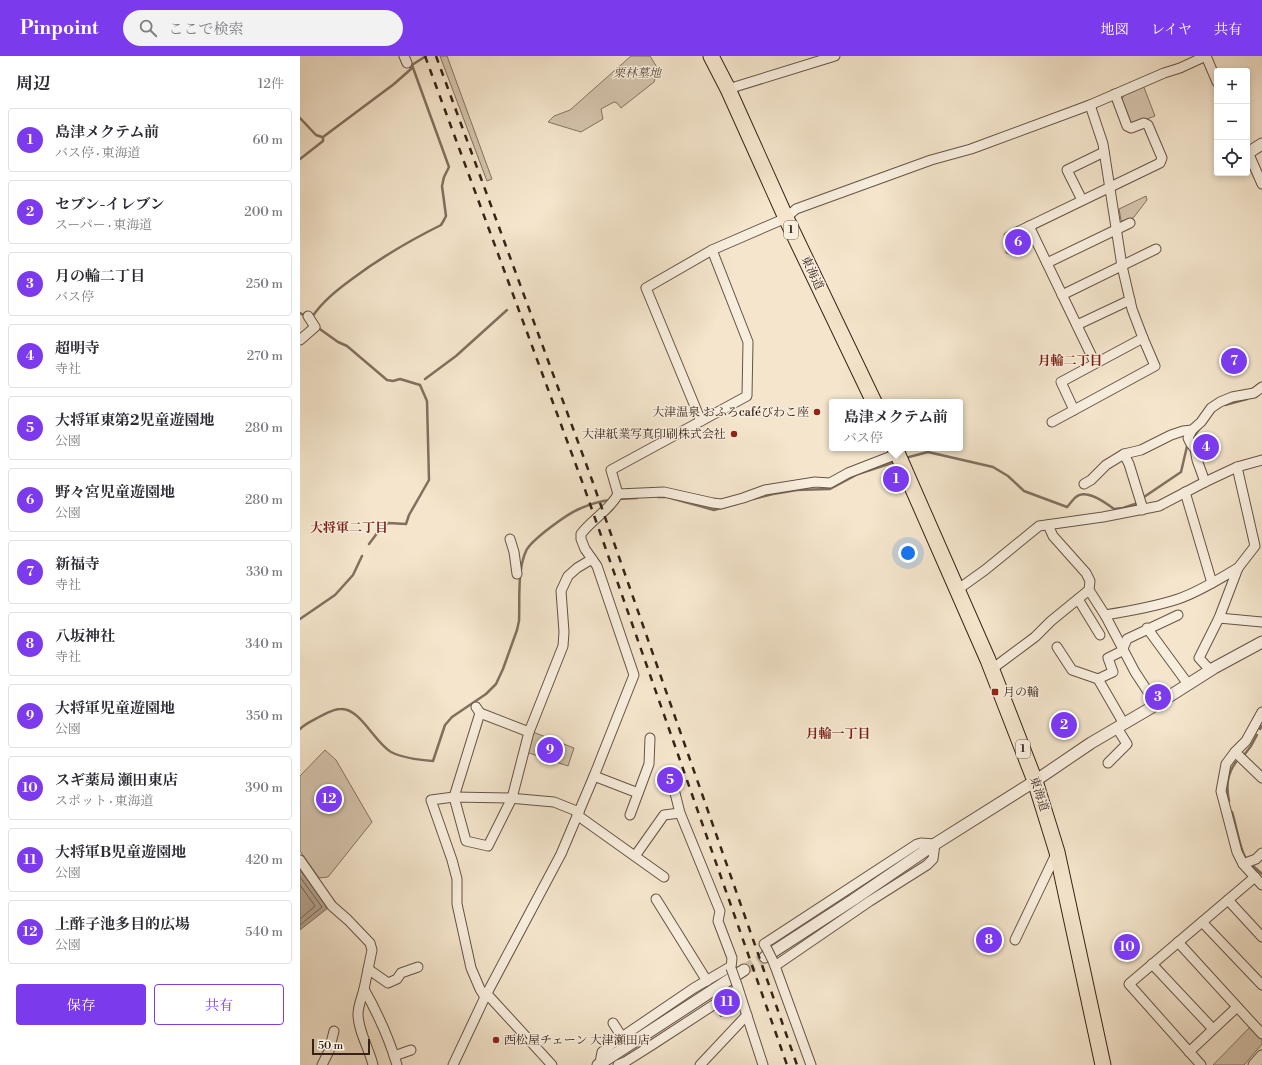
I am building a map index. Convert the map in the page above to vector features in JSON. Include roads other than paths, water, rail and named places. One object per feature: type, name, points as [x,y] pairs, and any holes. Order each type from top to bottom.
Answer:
[{"type":"highway","name":"東海道","points":[[711,56],[728,89],[786,218],[873,399]]},
{"type":"highway","name":"東海道","points":[[896,451],[992,669],[1035,781],[1057,852],[1104,1065]]},
{"type":"street","points":[[728,89],[836,56]]},
{"type":"street","points":[[701,421],[646,288],[712,250],[786,218],[796,209],[931,160],[971,149],[1090,105],[1206,56],[1214,75]]},
{"type":"street","points":[[1013,234],[1160,163],[1162,158],[1148,125],[1144,123],[1131,128],[1127,126],[1115,94]]},
{"type":"street","points":[[1052,422],[1155,366],[1132,309],[1122,266],[1103,144],[1090,105]]},
{"type":"street","points":[[1250,151],[1262,144]]},
{"type":"street","points":[[1082,200],[1067,170],[1104,152]]},
{"type":"street","points":[[1250,157],[1262,184]]},
{"type":"street","points":[[1047,263],[1130,224]]},
{"type":"street","points":[[1029,226],[1095,363]]},
{"type":"street","points":[[1062,295],[1156,249]]},
{"type":"street","points":[[616,497],[611,470],[747,396],[748,342],[712,250]]},
{"type":"street","points":[[1077,325],[1130,300]]},
{"type":"street","points":[[300,340],[315,327],[308,316]]},
{"type":"street","points":[[1074,410],[1060,382],[1143,338]]},
{"type":"street","points":[[1205,482],[1197,460],[1195,449],[1188,438],[1192,430],[1201,422],[1211,408],[1220,402],[1232,397],[1254,392],[1262,387]]},
{"type":"street","points":[[1084,484],[1091,480],[1106,465],[1124,454],[1142,450],[1172,435],[1192,430]]},
{"type":"street","points":[[453,1065],[486,995],[561,854],[634,675],[598,566],[585,549],[581,539],[581,534],[616,497],[664,492],[721,504],[765,490],[815,482],[830,483],[896,451]]},
{"type":"street","points":[[1124,454],[1129,464],[1142,508]]},
{"type":"street","points":[[957,590],[985,570],[1039,526],[1104,517],[1142,508],[1159,506],[1237,467],[1262,460]]},
{"type":"street","points":[[1210,670],[1199,658],[1219,618],[1238,568],[1258,542],[1237,467]]},
{"type":"street","points":[[1185,492],[1212,582]]},
{"type":"street","points":[[1048,525],[1053,536],[1086,572],[1090,581],[1089,590],[1105,615],[1135,672],[1156,704]]},
{"type":"street","points":[[510,539],[514,552],[517,574]]},
{"type":"street","points":[[529,732],[478,710],[454,797],[466,841],[488,846],[512,798],[529,732],[563,646],[564,632],[562,591],[568,576],[577,568],[592,559]]},
{"type":"street","points":[[1105,615],[1149,607],[1178,599],[1238,568]]},
{"type":"street","points":[[992,669],[1035,637],[1041,626],[1051,621],[1089,590]]},
{"type":"street","points":[[1078,599],[1100,635]]},
{"type":"street","points":[[1057,647],[1072,670],[1098,679],[1113,672],[1108,658],[1122,651],[1127,639],[1147,628],[1178,615]]},
{"type":"street","points":[[1219,618],[1262,622]]},
{"type":"street","points":[[1147,628],[1188,684]]},
{"type":"street","points":[[811,1065],[770,958],[935,844],[1092,743],[1210,670],[1262,642]]},
{"type":"street","points":[[1098,679],[1121,726],[1127,744],[1108,763]]},
{"type":"street","points":[[1262,712],[1246,741],[1226,764],[1221,791],[1237,852],[1243,864],[1262,885]]},
{"type":"street","points":[[1253,729],[1262,732]]},
{"type":"street","points":[[630,815],[649,764],[650,738]]},
{"type":"street","points":[[1235,752],[1262,778]]},
{"type":"street","points":[[594,776],[638,793]]},
{"type":"street","points":[[675,793],[680,813],[720,911],[718,921],[732,958],[731,968],[762,1064]]},
{"type":"street","points":[[552,1065],[480,989],[472,968],[457,904],[457,879],[431,800],[454,797],[512,798],[554,802],[578,813],[664,877]]},
{"type":"street","points":[[635,856],[664,815],[680,813]]},
{"type":"street","points":[[1014,940],[1057,852]]},
{"type":"street","points":[[1243,864],[1256,859],[1262,853]]},
{"type":"street","points":[[300,860],[332,906],[370,943],[372,950],[358,1014],[373,1065]]},
{"type":"street","points":[[1201,1065],[1129,984],[1255,877]]},
{"type":"street","points":[[656,899],[706,981]]},
{"type":"street","points":[[1228,900],[1262,937]]},
{"type":"street","points":[[1202,922],[1262,985]]},
{"type":"street","points":[[1178,942],[1262,1034]]},
{"type":"street","points":[[1152,964],[1213,1029]]},
{"type":"street","points":[[368,969],[388,983],[397,979],[400,973],[418,967]]},
{"type":"street","points":[[600,1064],[602,1052],[622,1037],[706,981],[731,968]]},
{"type":"street","points":[[600,1064],[744,970]]},
{"type":"street","points":[[618,1065],[652,1045],[737,987]]},
{"type":"street","points":[[364,989],[376,1011],[396,1060],[410,1050]]},
{"type":"street","points":[[1189,1052],[1237,1007]]},
{"type":"street","points":[[700,1065],[747,1015]]},
{"type":"street","points":[[613,1022],[622,1037]]},
{"type":"street","points":[[322,1065],[329,1051],[334,1031]]},
{"type":"street","points":[[1254,1065],[1262,1056]]},
{"type":"water","points":[[300,870],[328,908],[300,930]]},
{"type":"waterway","points":[[312,317],[316,311],[346,283],[395,250],[441,225],[446,216],[442,186],[444,177],[449,167],[412,65],[426,56]]},
{"type":"waterway","points":[[300,159],[323,141],[323,137],[394,84],[411,69],[409,64]]},
{"type":"waterway","points":[[300,118],[316,135],[322,137]]},
{"type":"waterway","points":[[425,379],[456,356],[507,310]]},
{"type":"waterway","points":[[300,313],[307,317]]},
{"type":"waterway","points":[[317,327],[338,342],[347,346],[387,380],[393,381],[400,379],[420,385]]},
{"type":"waterway","points":[[369,544],[378,532],[388,523],[406,524],[409,515],[429,480],[427,401],[420,385]]},
{"type":"waterway","points":[[1225,405],[1247,399]]},
{"type":"waterway","points":[[1195,435],[1200,428]]},
{"type":"waterway","points":[[1141,499],[1181,472],[1188,442]]},
{"type":"waterway","points":[[909,457],[928,452],[993,467],[1008,476],[1024,491],[1067,507],[1076,497],[1085,494],[1096,497],[1114,509],[1123,508],[1138,503]]},
{"type":"waterway","points":[[753,499],[797,490],[830,489],[858,474],[892,463]]},
{"type":"waterway","points":[[658,497],[667,497],[714,510],[736,504]]},
{"type":"waterway","points":[[618,499],[637,498]]},
{"type":"waterway","points":[[300,729],[307,723],[330,711],[338,709],[348,710],[355,714],[385,748],[391,752],[401,756],[433,761],[445,725],[452,717],[486,694],[496,684],[503,669],[519,621],[521,567],[529,546],[550,528],[573,512],[594,503],[611,500]]},
{"type":"waterway","points":[[300,619],[335,595],[353,575],[362,556]]},
{"type":"waterway","points":[[1244,755],[1257,735]]},
{"type":"waterway","points":[[1229,801],[1228,780],[1236,762]]},
{"type":"waterway","points":[[1232,812],[1242,850],[1246,858]]},
{"type":"waterway","points":[[1253,866],[1262,874]]},
{"type":"tunnel","points":[[744,970],[765,957]]},
{"type":"railway","points":[[425,56],[583,484],[787,1065]]},
{"type":"railway","points":[[436,56],[592,480],[797,1065]]},
{"type":"place","name":"野々宮児童遊園地","points":[[1018,242]]},
{"type":"place","name":"新福寺","points":[[1234,361]]},
{"type":"place","name":"大津温泉 おふろcaféびわこ座","points":[[817,412]]},
{"type":"place","name":"大津紙業写真印刷株式会社","points":[[734,434]]},
{"type":"place","name":"超明寺","points":[[1206,447]]},
{"type":"place","name":"島津メクテム前","points":[[896,479]]},
{"type":"place","name":"月の輪","points":[[995,692]]},
{"type":"place","name":"月の輪二丁目","points":[[1158,697]]},
{"type":"place","name":"セブン-イレブン","points":[[1064,725]]},
{"type":"place","name":"大将軍児童遊園地","points":[[550,750]]},
{"type":"place","name":"大将軍東第2児童遊園地","points":[[670,780]]},
{"type":"place","name":"上酢子池多目的広場","points":[[329,799]]},
{"type":"place","name":"八坂神社","points":[[989,940]]},
{"type":"place","name":"スギ薬局 瀬田東店","points":[[1127,947]]},
{"type":"place","name":"大将軍B児童遊園地","points":[[727,1002]]},
{"type":"place","name":"西松屋チェーン 大津瀬田店","points":[[496,1040]]},
{"type":"district","name":"月輪二丁目","points":[[1070,361]]},
{"type":"district","name":"大将軍二丁目","points":[[349,528]]},
{"type":"district","name":"月輪一丁目","points":[[838,734]]},
{"type":"park label","name":"栗林墓地","points":[[637,73]]}]
